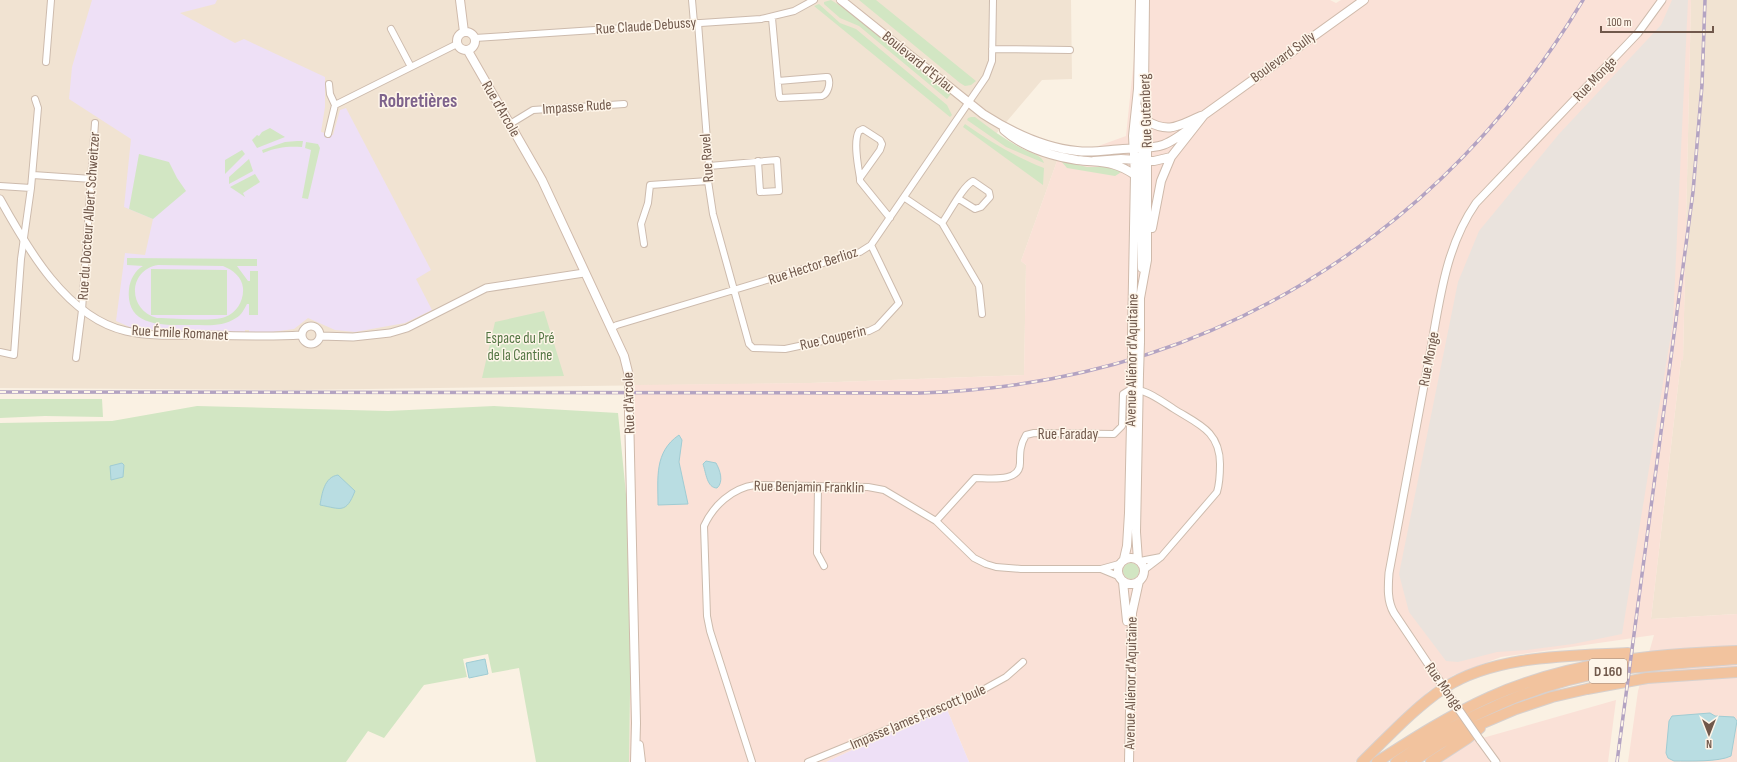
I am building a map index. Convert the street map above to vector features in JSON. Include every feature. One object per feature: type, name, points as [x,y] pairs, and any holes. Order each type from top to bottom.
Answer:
[{"type":"highway","points":[[1362,762],[1400,724],[1426,701],[1444,688],[1482,672],[1524,661],[1663,651],[1677,653]]},
{"type":"highway","points":[[1377,762],[1444,720],[1508,690],[1587,666],[1677,653],[1737,651]]},
{"type":"highway","name":"D 160","points":[[1396,762],[1436,735],[1484,711],[1548,686],[1615,670],[1737,660]]},
{"type":"highway","name":"D 160","points":[[1412,762],[1441,743],[1489,721],[1552,697],[1647,678],[1737,672]]},
{"type":"highway","points":[[1431,762],[1468,738],[1489,721]]},
{"type":"main road","points":[[460,0],[464,32]]},
{"type":"main road","name":"Boulevard d'Eylau","points":[[841,0],[1010,135],[1037,150],[1050,155],[1122,166],[1135,175]]},
{"type":"main road","name":"Rue Gutenberg","points":[[1140,0],[1136,101],[1141,120],[1141,160]]},
{"type":"main road","name":"Rue Gutenberg","points":[[1141,160],[1141,149],[1147,121],[1144,90],[1145,0]]},
{"type":"main road","name":"Boulevard Sully","points":[[1141,149],[1159,148],[1172,142],[1193,126],[1204,115],[1364,0]]},
{"type":"main road","points":[[464,32],[469,33],[475,38],[474,46],[468,51],[462,50],[457,44],[457,38],[464,32]]},
{"type":"main road","name":"Rue d'Arcole","points":[[468,51],[542,180],[628,366],[630,376],[629,411],[636,723],[635,762]]},
{"type":"main road","name":"Boulevard Sully","points":[[1147,121],[1161,128],[1170,129],[1204,115]]},
{"type":"main road","name":"Boulevard d'Eylau","points":[[996,123],[1031,139],[1070,150],[1106,152],[1141,149]]},
{"type":"main road","name":"Boulevard Sully","points":[[1171,157],[1193,126]]},
{"type":"main road","points":[[1141,160],[1162,160],[1171,157]]},
{"type":"main road","name":"Avenue Aliénor d'Aquitaine","points":[[1135,376],[1140,342],[1140,298],[1142,281],[1147,260],[1151,252],[1153,219],[1158,191],[1171,157]]},
{"type":"main road","name":"Boulevard d'Eylau","points":[[1094,161],[1141,160]]},
{"type":"main road","name":"Avenue Aliénor d'Aquitaine","points":[[1141,160],[1147,260]]},
{"type":"main road","name":"Avenue Aliénor d'Aquitaine","points":[[1139,560],[1136,532],[1135,376],[1132,334],[1135,175],[1141,160]]},
{"type":"main road","name":"Avenue Aliénor d'Aquitaine","points":[[1141,160],[1140,225],[1142,281]]},
{"type":"main road","name":"Avenue Aliénor d'Aquitaine","points":[[1121,562],[1127,546],[1135,389]]},
{"type":"main road","points":[[1131,557],[1139,560],[1144,570],[1139,581],[1131,584],[1121,579],[1121,562],[1131,557]]},
{"type":"main road","name":"Avenue Aliénor d'Aquitaine","points":[[1121,579],[1127,614],[1125,762]]},
{"type":"main road","name":"Avenue Aliénor d'Aquitaine","points":[[1129,762],[1132,613],[1139,581]]},
{"type":"main road","name":"Rue d'Arcole","points":[[636,723],[641,762]]},
{"type":"street","points":[[46,62],[51,0]]},
{"type":"street","name":"Rue Ravel","points":[[692,0],[696,23],[709,166],[708,181],[713,214],[734,290]]},
{"type":"street","name":"Rue Claude Debussy","points":[[475,38],[772,18],[794,11],[814,0]]},
{"type":"street","name":"Rue Hector Berlioz","points":[[611,328],[860,252],[871,245],[905,198],[989,70],[992,49],[993,0]]},
{"type":"street","name":"Rue Monge","points":[[1496,762],[1444,688],[1390,606],[1388,589],[1388,573],[1444,284],[1454,244],[1467,216],[1476,203],[1638,33],[1662,0]]},
{"type":"street","points":[[772,18],[779,95],[784,99],[825,95],[830,82],[828,77],[778,81]]},
{"type":"street","points":[[391,29],[411,67]]},
{"type":"street","points":[[335,105],[457,44]]},
{"type":"street","points":[[992,49],[1070,50]]},
{"type":"street","points":[[328,134],[335,105],[330,94],[329,84]]},
{"type":"street","points":[[0,352],[14,355],[21,259],[25,242],[33,175],[38,108],[35,99]]},
{"type":"street","name":"Impasse Rude","points":[[510,124],[533,110],[624,104]]},
{"type":"street","name":"Rue du Docteur Albert Schweitzer","points":[[76,358],[82,310],[95,123]]},
{"type":"street","points":[[860,178],[880,150],[882,144],[880,140],[863,129],[857,134],[857,154],[860,178],[863,186],[890,218]]},
{"type":"street","points":[[709,166],[758,161],[777,160],[779,191],[760,192],[758,161]]},
{"type":"street","points":[[33,175],[92,179]]},
{"type":"street","points":[[644,244],[641,224],[648,203],[650,185],[708,181]]},
{"type":"street","points":[[942,223],[969,184],[973,181],[989,192],[990,197],[981,207],[975,209],[959,199]]},
{"type":"street","points":[[0,186],[31,188]]},
{"type":"street","points":[[905,198],[942,223],[979,286],[982,314]]},
{"type":"street","name":"Rue Émile Romanet","points":[[0,199],[25,242],[51,279],[82,310],[125,331],[155,335],[301,335]]},
{"type":"street","name":"Rue Couperin","points":[[734,290],[748,344],[753,348],[785,349],[869,331],[877,327],[899,303],[871,245]]},
{"type":"street","points":[[320,336],[353,337],[390,333],[407,328],[486,288],[584,272]]},
{"type":"street","points":[[312,325],[318,328],[320,336],[316,343],[311,344],[303,340],[301,335],[304,328],[312,325]]},
{"type":"street","points":[[1135,389],[1156,398],[1206,429],[1214,438],[1219,448],[1220,483],[1217,492],[1161,557],[1144,570]]},
{"type":"street","name":"Rue Faraday","points":[[936,521],[975,478],[1002,478],[1014,476],[1020,468],[1020,444],[1026,436],[1034,433],[1114,434],[1122,426],[1123,394],[1135,389]]},
{"type":"street","name":"Rue Benjamin Franklin","points":[[752,762],[710,631],[707,616],[704,526],[710,513],[735,491],[744,486],[868,487],[884,490],[936,521],[974,558],[991,566],[1021,569],[1101,570],[1121,562]]},
{"type":"street","points":[[818,486],[817,553],[824,566]]},
{"type":"street","points":[[1139,560],[1161,557]]},
{"type":"street","name":"Rue Benjamin Franklin","points":[[1101,570],[1121,579]]},
{"type":"street","name":"Impasse James Prescott Joule","points":[[808,762],[979,692],[1006,677],[1023,662]]},
{"type":"shaded area","points":[[0,0],[1071,0],[1072,79],[1042,80],[996,134],[1017,147],[1057,161],[1021,261],[1026,265],[1024,375],[810,383],[297,390],[0,388]]},
{"type":"shaded area","points":[[92,0],[217,0],[215,4],[180,13],[235,43],[244,39],[325,77],[325,107],[321,132],[333,135],[340,110],[346,108],[431,270],[416,279],[432,310],[405,323],[355,332],[335,330],[308,318],[294,329],[272,332],[249,332],[249,330],[245,330],[245,332],[159,332],[132,328],[116,321],[125,253],[145,255],[153,219],[124,207],[131,139],[69,99],[72,67]]},
{"type":"shaded area","points":[[1140,0],[1330,0],[1336,3],[1341,0],[1691,0],[1683,361],[1681,360],[1651,619],[1737,614],[1737,762],[1628,762],[1638,691],[1654,635],[1501,657],[1454,675],[1429,691],[1355,762],[969,762],[946,707],[826,762],[629,762],[635,385],[810,383],[1024,375],[1026,265],[1021,261],[1057,161],[1126,136]]},
{"type":"shaded area","points":[[1672,0],[1688,0],[1673,322],[1622,634],[1573,644],[1497,652],[1458,662],[1446,661],[1409,612],[1399,574],[1458,282],[1479,231],[1559,134],[1661,25]]},
{"type":"shaded area","points":[[1691,0],[1737,0],[1737,614],[1651,619],[1681,360],[1683,360]]},
{"type":"shaded area","points":[[1616,700],[1608,762],[1442,762],[1472,741]]},
{"type":"shaded area","points":[[946,707],[969,762],[826,762]]},
{"type":"green space","points":[[831,0],[845,9],[951,94],[947,99],[859,26],[840,18],[824,4],[824,2]]},
{"type":"green space","points":[[859,0],[876,0],[976,81],[971,85],[965,86],[960,83]]},
{"type":"green space","points":[[819,4],[840,23],[856,29],[947,105],[952,115],[950,117],[814,6]]},
{"type":"green space","points":[[971,117],[975,117],[1007,140],[1037,156],[1044,163],[1006,147],[967,120]]},
{"type":"green space","points":[[965,124],[1003,149],[1044,168],[1043,185],[963,127]]},
{"type":"green space","points":[[270,128],[285,137],[257,148],[252,140],[257,135],[259,136],[262,132]]},
{"type":"green space","points":[[303,141],[302,147],[282,147],[263,153],[262,150],[285,142]]},
{"type":"green space","points":[[306,142],[318,144],[320,148],[308,199],[302,198],[311,150],[305,148]]},
{"type":"green space","points":[[242,150],[245,154],[225,174],[225,160]]},
{"type":"green space","points":[[139,154],[169,162],[186,191],[153,219],[129,209]]},
{"type":"green space","points":[[249,159],[253,171],[229,184],[229,177]]},
{"type":"green space","points":[[1061,161],[1087,167],[1107,167],[1123,171],[1115,176],[1067,168]]},
{"type":"green space","points":[[255,174],[260,182],[243,193],[245,197],[230,187]]},
{"type":"green space","points":[[127,258],[257,259],[257,266],[237,266],[248,281],[250,281],[250,271],[258,271],[258,315],[249,315],[249,304],[247,304],[243,312],[238,317],[226,323],[209,325],[170,325],[149,322],[140,318],[133,311],[129,302],[130,282],[135,273],[143,266],[127,265]],"holes":[[[158,265],[223,266],[239,277],[243,288],[239,306],[225,317],[202,320],[157,318],[147,314],[140,307],[136,299],[135,290],[137,282],[141,274],[148,268]]]},
{"type":"green space","points":[[151,269],[227,270],[227,315],[151,315]]},
{"type":"green space","name":"Espace du Pré de la Cantine","points":[[544,311],[564,376],[482,378],[495,322]]},
{"type":"green space","points":[[0,399],[102,399],[103,417],[45,416],[0,418]]},
{"type":"green space","points":[[197,406],[388,411],[494,406],[618,413],[632,555],[629,762],[536,762],[519,668],[492,673],[488,654],[463,659],[467,677],[424,685],[384,738],[368,731],[346,762],[0,762],[0,423],[112,421]]},
{"type":"green space","points":[[1131,563],[1137,565],[1139,571],[1137,577],[1131,579],[1125,577],[1123,571],[1125,565]]},
{"type":"water","points":[[679,435],[682,440],[679,462],[688,504],[658,505],[658,475],[661,458],[665,449]]},
{"type":"water","points":[[706,461],[716,463],[719,469],[721,479],[717,488],[711,486],[707,479],[703,464]]},
{"type":"water","points":[[122,463],[124,465],[123,477],[111,480],[110,466]]},
{"type":"water","points":[[338,475],[355,491],[349,503],[346,507],[342,508],[333,508],[320,505],[324,487],[327,482],[333,476]]},
{"type":"water","points":[[485,659],[488,674],[469,678],[466,663]]},
{"type":"water","points":[[1710,713],[1715,716],[1734,717],[1737,721],[1731,756],[1704,761],[1674,761],[1668,758],[1666,753],[1669,721],[1672,716]]},
{"type":"railway","points":[[0,392],[920,393],[1024,383],[1123,362],[1216,328],[1303,284],[1384,228],[1458,162],[1524,86],[1583,0]]},
{"type":"railway","points":[[1617,762],[1693,192],[1702,85],[1705,0]]},
{"type":"district","name":"Robretières","points":[[418,101]]}]
